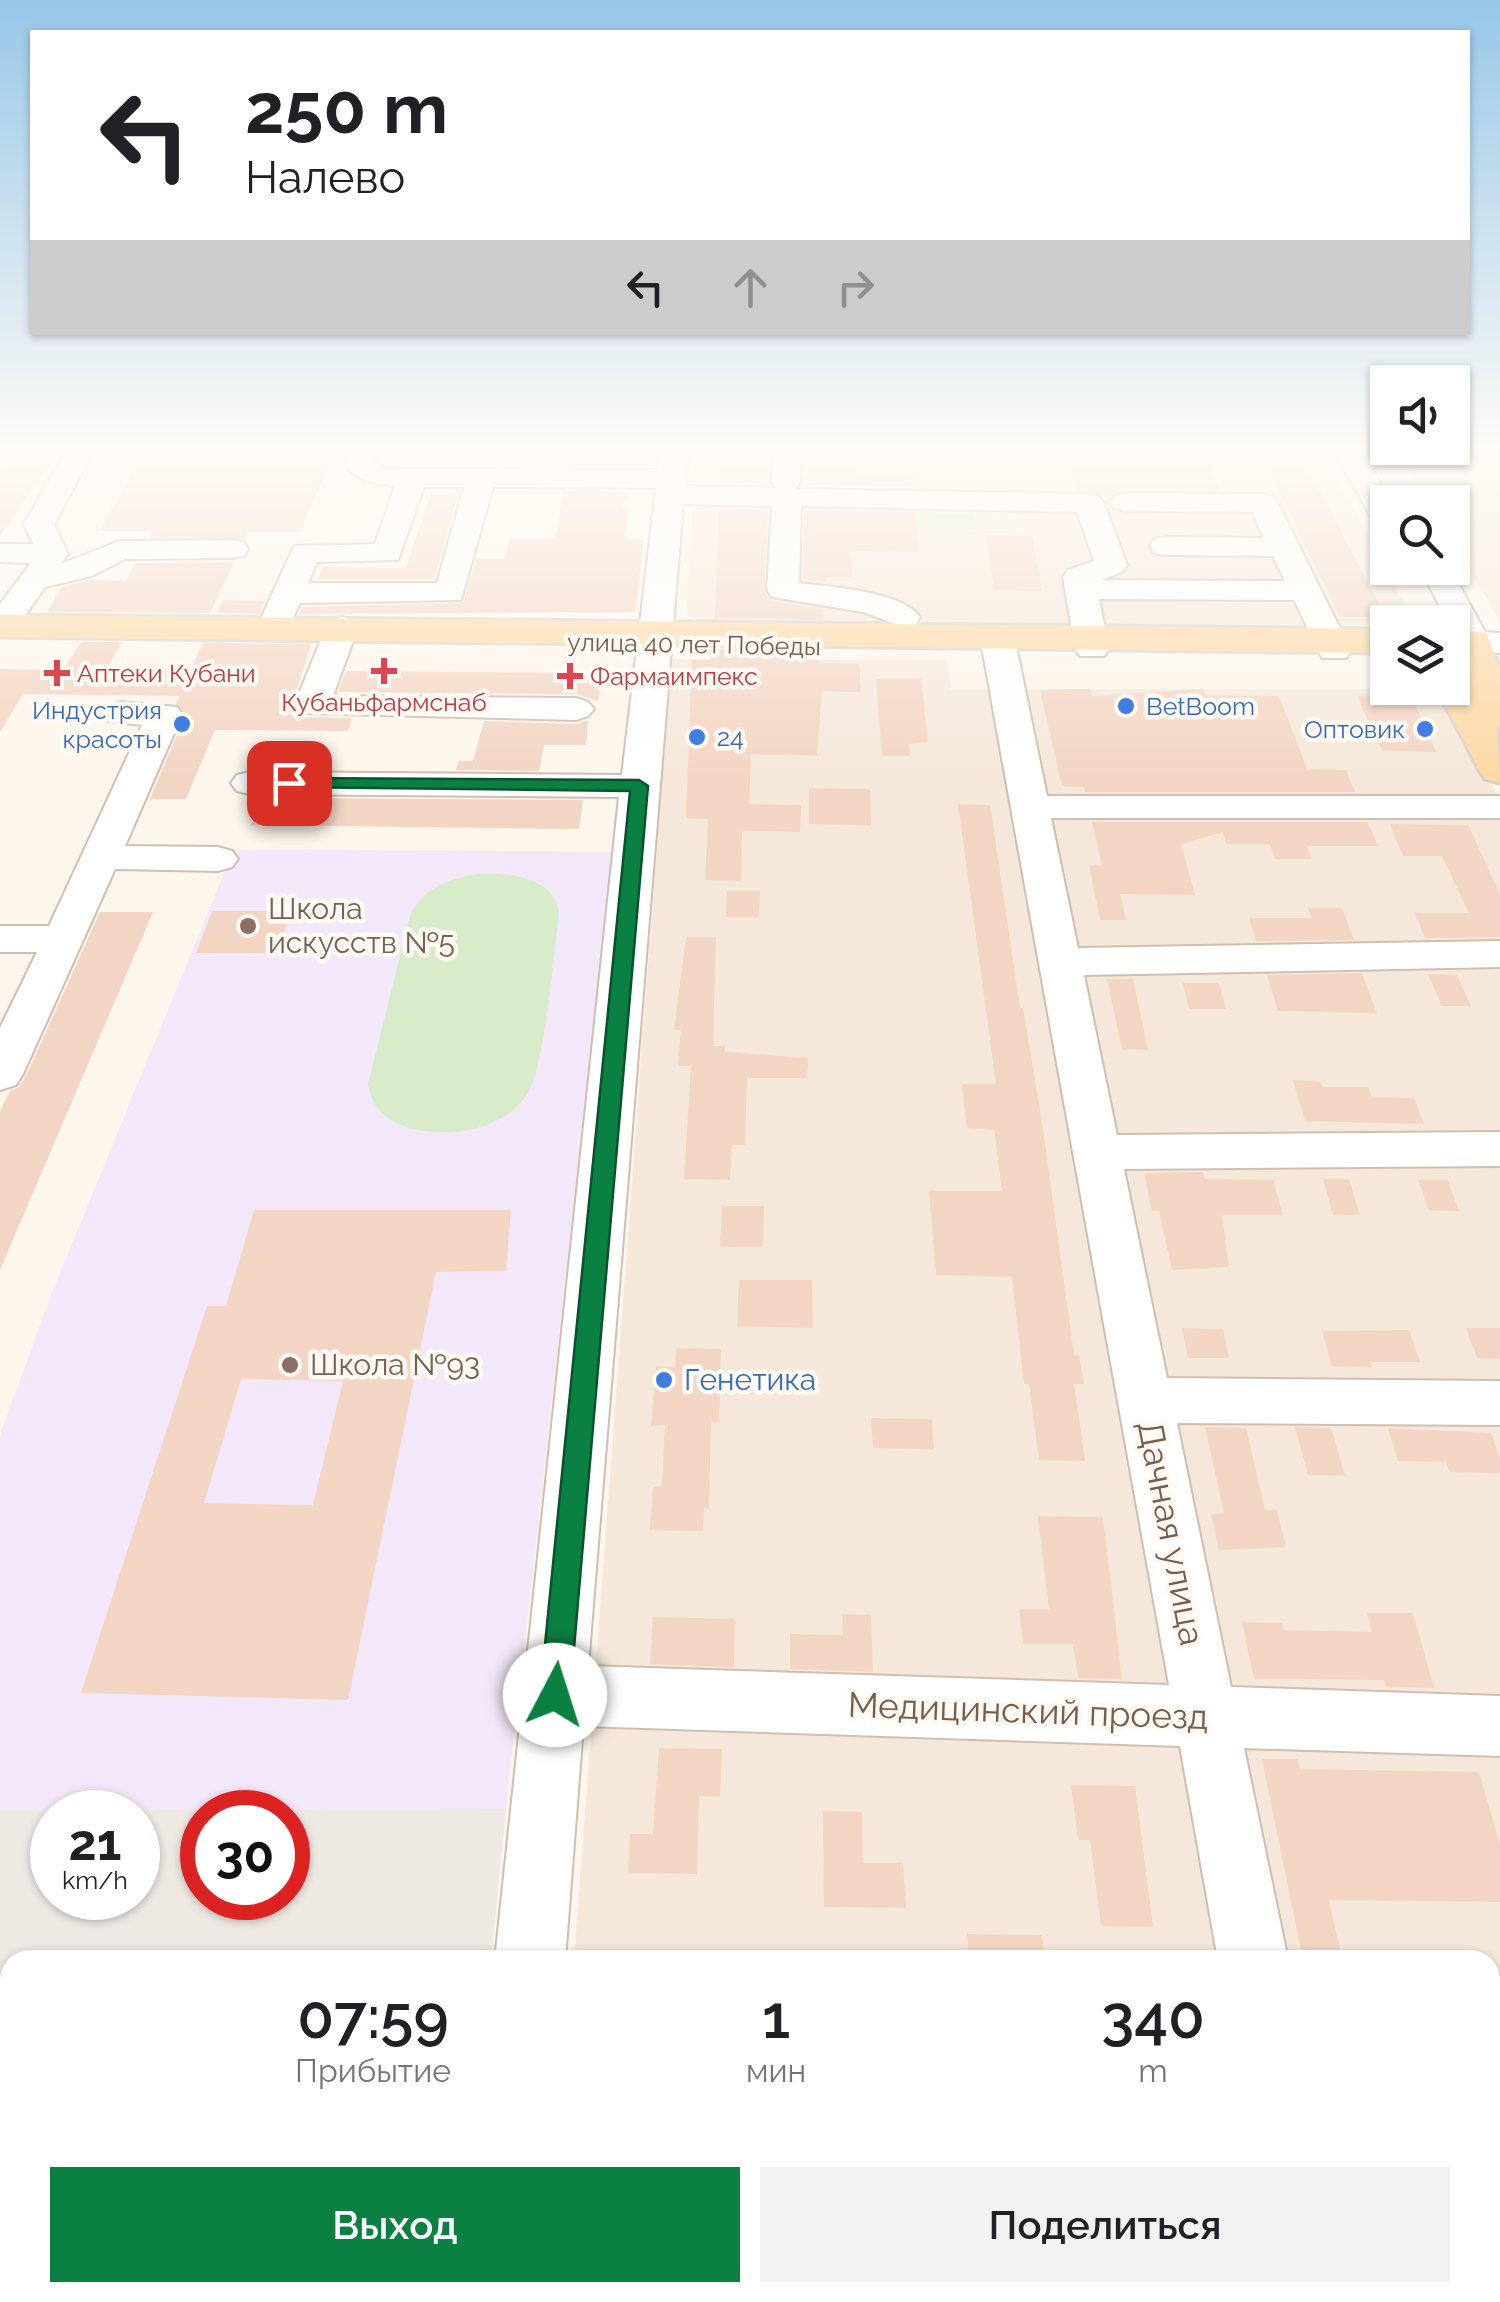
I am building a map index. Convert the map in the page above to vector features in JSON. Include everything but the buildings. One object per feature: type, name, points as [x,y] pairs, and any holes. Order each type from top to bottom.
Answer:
[{"type":"main road","name":"улица 40 лет Победы","points":[[0,626],[281,610],[339,634]]},
{"type":"main road","name":"улица 40 лет Победы","points":[[0,638],[339,634],[657,637],[909,631],[998,641],[1324,655],[1370,653]]},
{"type":"main road","name":"улица 40 лет Победы","points":[[1324,655],[1370,645]]},
{"type":"main road","points":[[1470,653],[1500,714]]},
{"type":"main road","points":[[1470,657],[1500,770]]},
{"type":"street","points":[[25,560],[80,569],[98,560]]},
{"type":"street","points":[[0,626],[46,566],[45,560]]},
{"type":"street","points":[[303,560],[281,610],[450,593],[461,560]]},
{"type":"street","points":[[531,1950],[639,786],[664,560]]},
{"type":"street","points":[[785,560],[784,590],[891,608],[909,631]]},
{"type":"street","points":[[1091,643],[1078,577],[1111,565],[1109,560]]},
{"type":"street","points":[[1291,560],[1306,592],[1324,655]]},
{"type":"street","points":[[1081,589],[1306,592]]},
{"type":"street","points":[[339,634],[312,706],[576,709]]},
{"type":"street","name":"Дачная улица","points":[[998,641],[1100,1152],[1251,1950]]},
{"type":"street","points":[[0,1074],[164,715],[121,713]]},
{"type":"street","points":[[250,782],[639,786]]},
{"type":"street","points":[[1030,806],[1500,807]]},
{"type":"street","points":[[100,857],[218,859]]},
{"type":"street","points":[[0,939],[64,939]]},
{"type":"street","points":[[1062,962],[1500,954]]},
{"type":"street","points":[[1100,1152],[1500,1149]]},
{"type":"street","name":"Дачная улица","points":[[1146,1400],[1500,1403]]},
{"type":"street","name":"Медицинский проезд","points":[[555,1695],[1500,1726]]},
{"type":"shaded area","points":[[690,560],[1370,560],[1370,585],[1394,585],[1405,605],[1370,605],[1370,625],[712,624],[687,616]]},
{"type":"shaded area","points":[[1470,560],[1500,560],[1500,621],[1470,571]]},
{"type":"shaded area","points":[[671,659],[947,660],[951,689],[1370,689],[1370,705],[1450,705],[1500,799],[1500,1950],[575,1950]]},
{"type":"shaded area","name":"Школа №93","points":[[234,849],[613,852],[506,1809],[310,1809],[310,1790],[180,1790],[180,1810],[160,1810],[160,1790],[30,1790],[30,1810],[0,1810],[0,1435],[51,1295]]},
{"type":"shaded area","points":[[310,1809],[506,1809],[492,1950],[0,1950],[0,1810],[30,1810],[30,1920],[160,1920],[160,1810],[180,1810],[180,1920],[310,1920]]},
{"type":"green space","points":[[479,874],[531,880],[551,894],[557,904],[559,918],[551,982],[535,1077],[520,1104],[494,1122],[461,1131],[413,1129],[383,1114],[373,1101],[368,1084],[410,916],[429,891]]},
{"type":"place","name":"Кубаньфармснаб","points":[[384,671]]},
{"type":"place","name":"Аптеки Кубани","points":[[57,673]]},
{"type":"place","name":"Фармаимпекс","points":[[570,676]]},
{"type":"place","name":"BetBoom","points":[[1126,706]]},
{"type":"place","name":"Индустрия красоты","points":[[182,724]]},
{"type":"place","name":"Оптовик","points":[[1425,729]]},
{"type":"place","name":"24","points":[[697,737]]},
{"type":"place","name":"Школа искусств №5","points":[[248,926]]},
{"type":"place","name":"Школа №93","points":[[290,1365]]},
{"type":"place","name":"Генетика","points":[[664,1380]]},
{"type":"route","points":[[289,783],[639,786],[555,1695]]}]
